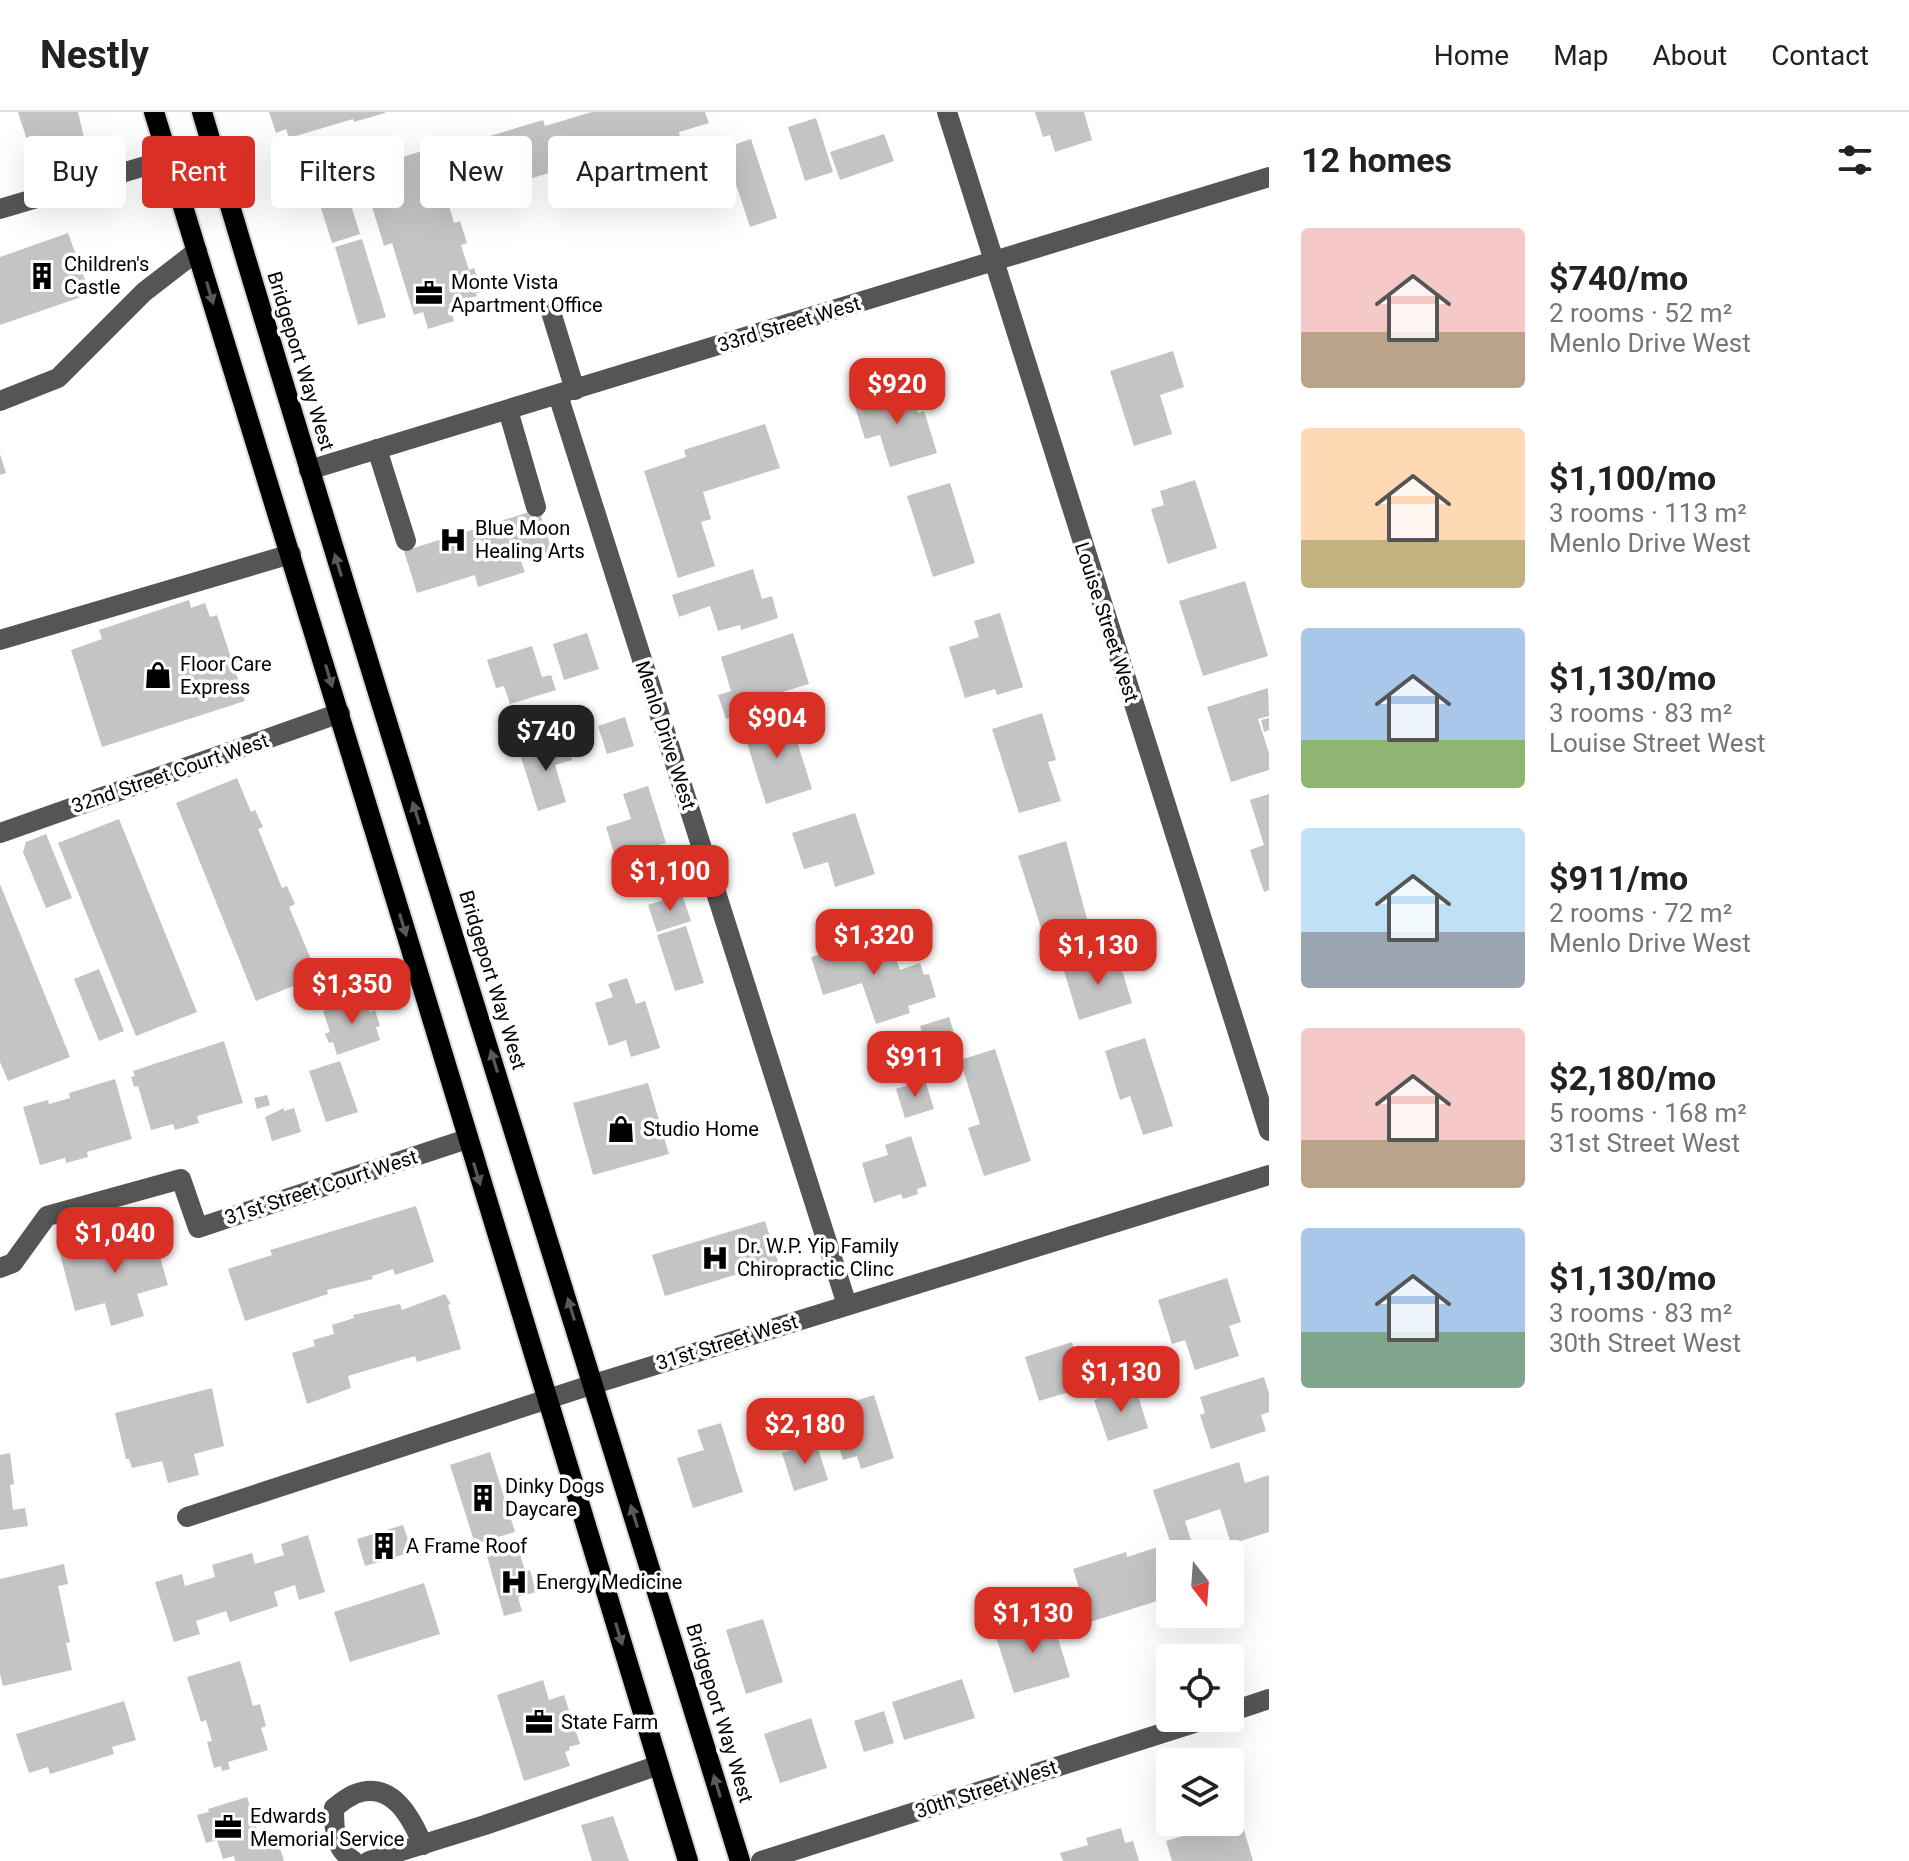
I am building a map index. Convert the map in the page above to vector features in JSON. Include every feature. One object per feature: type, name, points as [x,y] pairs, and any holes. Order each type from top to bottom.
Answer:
[{"type":"main road","points":[[154,112],[162,136]]},
{"type":"main road","name":"Bridgeport Way West","points":[[202,112],[309,470],[740,1861]]},
{"type":"main road","points":[[184,208],[688,1861]]},
{"type":"street","name":"Louise Street West","points":[[947,112],[1269,1131]]},
{"type":"street","points":[[0,209],[142,167]]},
{"type":"street","name":"33rd Street West","points":[[309,470],[1269,177]]},
{"type":"street","points":[[0,401],[58,378],[144,292],[197,251]]},
{"type":"street","name":"Menlo Drive West","points":[[551,312],[567,392],[847,1305]]},
{"type":"street","points":[[508,410],[536,507]]},
{"type":"street","points":[[377,449],[406,541]]},
{"type":"street","points":[[0,640],[291,554]]},
{"type":"street","name":"32nd Street Court West","points":[[0,833],[340,713]]},
{"type":"street","name":"31st Street Court West","points":[[0,1268],[13,1263],[47,1216],[181,1179],[198,1228],[467,1139]]},
{"type":"street","name":"31st Street West","points":[[187,1517],[546,1399],[1269,1175]]},
{"type":"street","points":[[1244,1707],[1269,1699]]},
{"type":"street","name":"30th Street West","points":[[761,1861],[1166,1732]]},
{"type":"street","points":[[369,1861],[659,1765]]},
{"type":"street","points":[[354,1861],[342,1854],[333,1831],[334,1808],[355,1794],[378,1791],[400,1802],[414,1823],[423,1845]]},
{"type":"building","points":[[18,112],[78,112],[84,136],[26,136]]},
{"type":"building","points":[[269,112],[385,112],[296,136],[288,136],[286,129],[276,133]]},
{"type":"building","points":[[592,112],[705,112],[709,123],[679,132],[680,136],[548,136],[548,173],[532,178],[532,136],[490,136],[543,120],[545,126]]},
{"type":"building","points":[[1035,112],[1084,112],[1092,140],[1055,152],[1050,135],[1043,137]]},
{"type":"building","points":[[816,118],[833,172],[805,181],[788,127]]},
{"type":"building","points":[[884,134],[894,161],[840,180],[830,152]]},
{"type":"building","points":[[751,139],[777,218],[750,227],[736,184],[736,144]]},
{"type":"building","points":[[420,152],[420,208],[450,208],[454,223],[460,221],[467,243],[461,245],[469,270],[474,268],[482,292],[449,304],[454,321],[428,329],[423,312],[414,315],[392,243],[384,246],[372,208],[404,208],[404,157]]},
{"type":"building","points":[[321,208],[352,208],[360,234],[332,243]]},
{"type":"building","name":"Children's Castle","points":[[68,233],[90,294],[0,325],[0,257]]},
{"type":"building","points":[[362,239],[386,317],[358,325],[335,247]]},
{"type":"building","points":[[1173,351],[1184,387],[1160,395],[1172,434],[1134,446],[1110,371]]},
{"type":"building","points":[[910,386],[918,413],[924,411],[937,453],[890,467],[880,435],[865,439],[854,404]]},
{"type":"building","points":[[765,424],[780,468],[703,492],[711,519],[701,522],[715,566],[678,578],[644,471],[686,457],[684,450]]},
{"type":"building","points":[[0,454],[6,473],[0,475]]},
{"type":"building","points":[[1195,480],[1217,548],[1168,564],[1151,509],[1164,505],[1160,491]]},
{"type":"building","points":[[950,483],[975,563],[933,577],[907,496]]},
{"type":"building","points":[[539,509],[552,551],[521,561],[525,572],[478,587],[475,575],[417,593],[404,551]]},
{"type":"building","points":[[753,569],[762,599],[772,596],[778,618],[741,630],[740,625],[718,631],[710,606],[679,617],[672,595]]},
{"type":"building","points":[[1245,581],[1268,656],[1203,676],[1179,601]]},
{"type":"building","name":"Floor Care Express","points":[[189,600],[191,608],[205,603],[210,617],[217,615],[245,701],[102,747],[71,650],[102,639],[99,630]]},
{"type":"building","points":[[1000,613],[1023,687],[997,695],[995,689],[965,698],[949,647],[979,637],[974,621]]},
{"type":"building","points":[[587,633],[599,669],[564,680],[553,644]]},
{"type":"building","points":[[793,633],[809,684],[762,698],[765,707],[726,719],[718,695],[731,691],[721,657]]},
{"type":"building","points":[[532,646],[542,677],[551,675],[556,690],[510,704],[504,686],[496,688],[487,660]]},
{"type":"building","points":[[1268,688],[1269,716],[1258,719],[1269,753],[1269,770],[1231,782],[1207,707]]},
{"type":"building","points":[[1042,713],[1056,760],[1048,762],[1061,801],[1019,813],[992,729]]},
{"type":"building","points":[[789,716],[812,789],[766,804],[743,730]]},
{"type":"building","points":[[625,717],[634,746],[607,754],[598,726]]},
{"type":"building","points":[[1269,718],[1269,730],[1264,732],[1261,720]]},
{"type":"building","points":[[565,739],[572,760],[555,765],[566,802],[538,811],[520,754]]},
{"type":"building","points":[[237,778],[251,812],[255,810],[263,827],[258,829],[282,888],[287,886],[295,904],[289,907],[318,976],[256,1001],[176,803]]},
{"type":"building","points":[[648,786],[666,843],[635,852],[633,847],[614,853],[606,827],[631,819],[623,794]]},
{"type":"building","points":[[1269,794],[1269,890],[1264,892],[1250,850],[1264,845],[1250,800]]},
{"type":"building","points":[[855,813],[875,874],[835,887],[828,862],[804,869],[792,833]]},
{"type":"building","points":[[119,819],[197,1012],[136,1036],[58,843]]},
{"type":"building","points":[[46,834],[72,898],[46,908],[23,852],[26,842]]},
{"type":"building","points":[[1066,841],[1088,923],[1044,937],[1018,856]]},
{"type":"building","points":[[0,884],[70,1057],[8,1081],[0,1062]]},
{"type":"building","points":[[682,894],[691,921],[657,932],[648,905]]},
{"type":"building","points":[[686,926],[704,983],[675,991],[657,935]]},
{"type":"building","points":[[888,932],[900,970],[920,963],[924,975],[929,974],[936,997],[908,1006],[910,1013],[876,1024],[862,983],[823,995],[811,957]]},
{"type":"building","points":[[1117,954],[1132,1003],[1079,1020],[1064,971]]},
{"type":"building","points":[[99,969],[124,1031],[99,1041],[74,979]]},
{"type":"building","points":[[627,978],[636,1004],[645,1001],[660,1048],[631,1057],[626,1040],[609,1046],[595,1003],[613,997],[608,984]]},
{"type":"building","points":[[365,997],[370,1012],[375,1010],[380,1040],[337,1055],[333,1042],[329,1043],[325,1034],[330,1032],[323,1011]]},
{"type":"building","points":[[949,1017],[959,1049],[930,1058],[920,1026]]},
{"type":"building","points":[[1145,1038],[1173,1126],[1143,1135],[1130,1096],[1120,1100],[1105,1051]]},
{"type":"building","points":[[224,1041],[243,1103],[197,1116],[199,1123],[175,1130],[173,1124],[151,1130],[138,1086],[134,1087],[133,1071]]},
{"type":"building","points":[[995,1049],[1031,1161],[984,1176],[968,1128],[980,1124],[960,1060]]},
{"type":"building","points":[[340,1061],[358,1112],[326,1122],[309,1071]]},
{"type":"building","points":[[115,1079],[132,1139],[87,1152],[88,1157],[66,1163],[65,1158],[40,1165],[23,1107],[70,1098],[69,1093]]},
{"type":"building","points":[[925,1080],[934,1109],[905,1118],[896,1089]]},
{"type":"building","name":"Studio Home","points":[[648,1083],[669,1154],[593,1175],[573,1103]]},
{"type":"building","points":[[267,1095],[270,1105],[257,1109],[254,1098]]},
{"type":"building","points":[[284,1108],[284,1111],[294,1108],[301,1132],[272,1141],[265,1117]]},
{"type":"building","points":[[911,1136],[927,1186],[917,1189],[918,1194],[903,1199],[901,1194],[874,1203],[862,1163],[888,1155],[885,1145]]},
{"type":"building","points":[[416,1206],[434,1262],[395,1275],[393,1269],[372,1276],[373,1279],[327,1290],[328,1294],[245,1321],[228,1269],[272,1255],[270,1250]]},
{"type":"building","name":"Dr. W.P. Yip Family Chiropractic Clinc","points":[[765,1221],[778,1262],[665,1296],[652,1255]]},
{"type":"building","points":[[152,1229],[168,1285],[137,1294],[144,1316],[111,1326],[105,1303],[75,1311],[60,1254]]},
{"type":"building","points":[[1227,1278],[1241,1322],[1229,1326],[1239,1356],[1195,1370],[1185,1340],[1172,1344],[1158,1300]]},
{"type":"building","points":[[445,1294],[451,1304],[448,1305],[461,1349],[417,1362],[415,1356],[348,1376],[351,1388],[307,1404],[292,1353],[315,1346],[313,1340],[334,1334],[332,1325],[354,1318],[353,1315],[400,1304],[402,1310]]},
{"type":"building","points":[[1072,1342],[1086,1387],[1039,1401],[1025,1357]]},
{"type":"building","points":[[1264,1377],[1269,1393],[1269,1412],[1261,1415],[1266,1431],[1211,1449],[1200,1415],[1205,1413],[1200,1397]]},
{"type":"building","points":[[1135,1386],[1148,1428],[1108,1441],[1094,1400]]},
{"type":"building","points":[[212,1388],[224,1446],[194,1454],[199,1475],[168,1483],[162,1461],[132,1468],[129,1459],[126,1459],[115,1413]]},
{"type":"building","points":[[874,1395],[894,1458],[861,1469],[857,1456],[843,1460],[827,1410]]},
{"type":"building","points":[[721,1423],[743,1492],[693,1508],[677,1458],[704,1450],[697,1430]]},
{"type":"building","points":[[816,1442],[828,1480],[794,1491],[782,1453]]},
{"type":"building","name":"Dinky Dogs Daycare","points":[[490,1452],[515,1532],[475,1544],[450,1465]]},
{"type":"building","points":[[10,1453],[13,1510],[25,1508],[28,1526],[0,1530],[0,1455]]},
{"type":"building","points":[[1239,1462],[1245,1483],[1269,1475],[1269,1532],[1244,1540],[1230,1540],[1220,1509],[1185,1521],[1191,1540],[1169,1540],[1153,1490]]},
{"type":"building","name":"A Frame Roof","points":[[403,1525],[412,1552],[365,1566],[357,1539]]},
{"type":"building","points":[[308,1535],[325,1592],[299,1600],[295,1585],[274,1592],[278,1606],[230,1622],[226,1611],[196,1621],[200,1634],[174,1642],[155,1582],[182,1574],[185,1586],[215,1577],[212,1565],[252,1553],[255,1564],[284,1555],[281,1544]]},
{"type":"building","name":"Energy Medicine","points":[[518,1547],[525,1571],[530,1570],[536,1592],[518,1597],[522,1611],[504,1616],[487,1556]]},
{"type":"building","points":[[1156,1548],[1156,1601],[1090,1622],[1073,1569],[1126,1552],[1127,1557]]},
{"type":"building","points":[[64,1564],[68,1584],[58,1586],[70,1642],[66,1643],[72,1670],[3,1686],[0,1674],[0,1579]]},
{"type":"building","points":[[424,1583],[440,1634],[350,1662],[334,1612]]},
{"type":"building","points":[[1051,1616],[1070,1677],[1014,1693],[995,1634]]},
{"type":"building","points":[[763,1619],[783,1682],[746,1694],[726,1630]]},
{"type":"building","points":[[240,1661],[253,1706],[260,1704],[266,1726],[261,1728],[268,1750],[228,1762],[230,1769],[222,1771],[221,1766],[214,1768],[207,1742],[212,1741],[206,1720],[201,1722],[187,1677]]},
{"type":"building","points":[[962,1679],[975,1718],[904,1740],[892,1702]]},
{"type":"building","name":"State Farm","points":[[543,1680],[549,1700],[564,1695],[580,1744],[569,1747],[570,1750],[565,1752],[570,1766],[524,1781],[497,1695]]},
{"type":"building","points":[[124,1701],[136,1740],[112,1747],[114,1754],[50,1774],[48,1767],[29,1773],[16,1734]]},
{"type":"building","points":[[884,1711],[894,1743],[864,1752],[854,1721]]},
{"type":"building","points":[[811,1718],[827,1768],[780,1783],[764,1734]]},
{"type":"building","name":"Edwards Memorial Service","points":[[247,1797],[261,1843],[277,1838],[284,1861],[235,1861],[234,1856],[223,1859],[217,1840],[206,1843],[197,1815]]},
{"type":"building","points":[[613,1816],[629,1861],[592,1861],[581,1825]]},
{"type":"building","points":[[1121,1828],[1125,1843],[1133,1841],[1139,1861],[1063,1861],[1060,1853],[1088,1845],[1086,1838]]},
{"type":"building","points":[[1244,1830],[1253,1861],[1172,1861],[1166,1841],[1183,1836],[1244,1836]]},
{"type":"place","name":"Children's Castle","points":[[42,276]]},
{"type":"place","name":"Monte Vista Apartment Office","points":[[429,293]]},
{"type":"place","name":"Blue Moon Healing Arts","points":[[453,540]]},
{"type":"place","name":"Floor Care Express","points":[[158,675]]},
{"type":"place","name":"Studio Home","points":[[621,1129]]},
{"type":"place","name":"Dr. W.P. Yip Family Chiropractic Clinc","points":[[715,1258]]},
{"type":"place","name":"Dinky Dogs Daycare","points":[[483,1498]]},
{"type":"place","name":"A Frame Roof","points":[[384,1546]]},
{"type":"place","name":"Energy Medicine","points":[[514,1582]]},
{"type":"place","name":"State Farm","points":[[539,1722]]},
{"type":"place","name":"Edwards Memorial Service","points":[[228,1827]]}]
